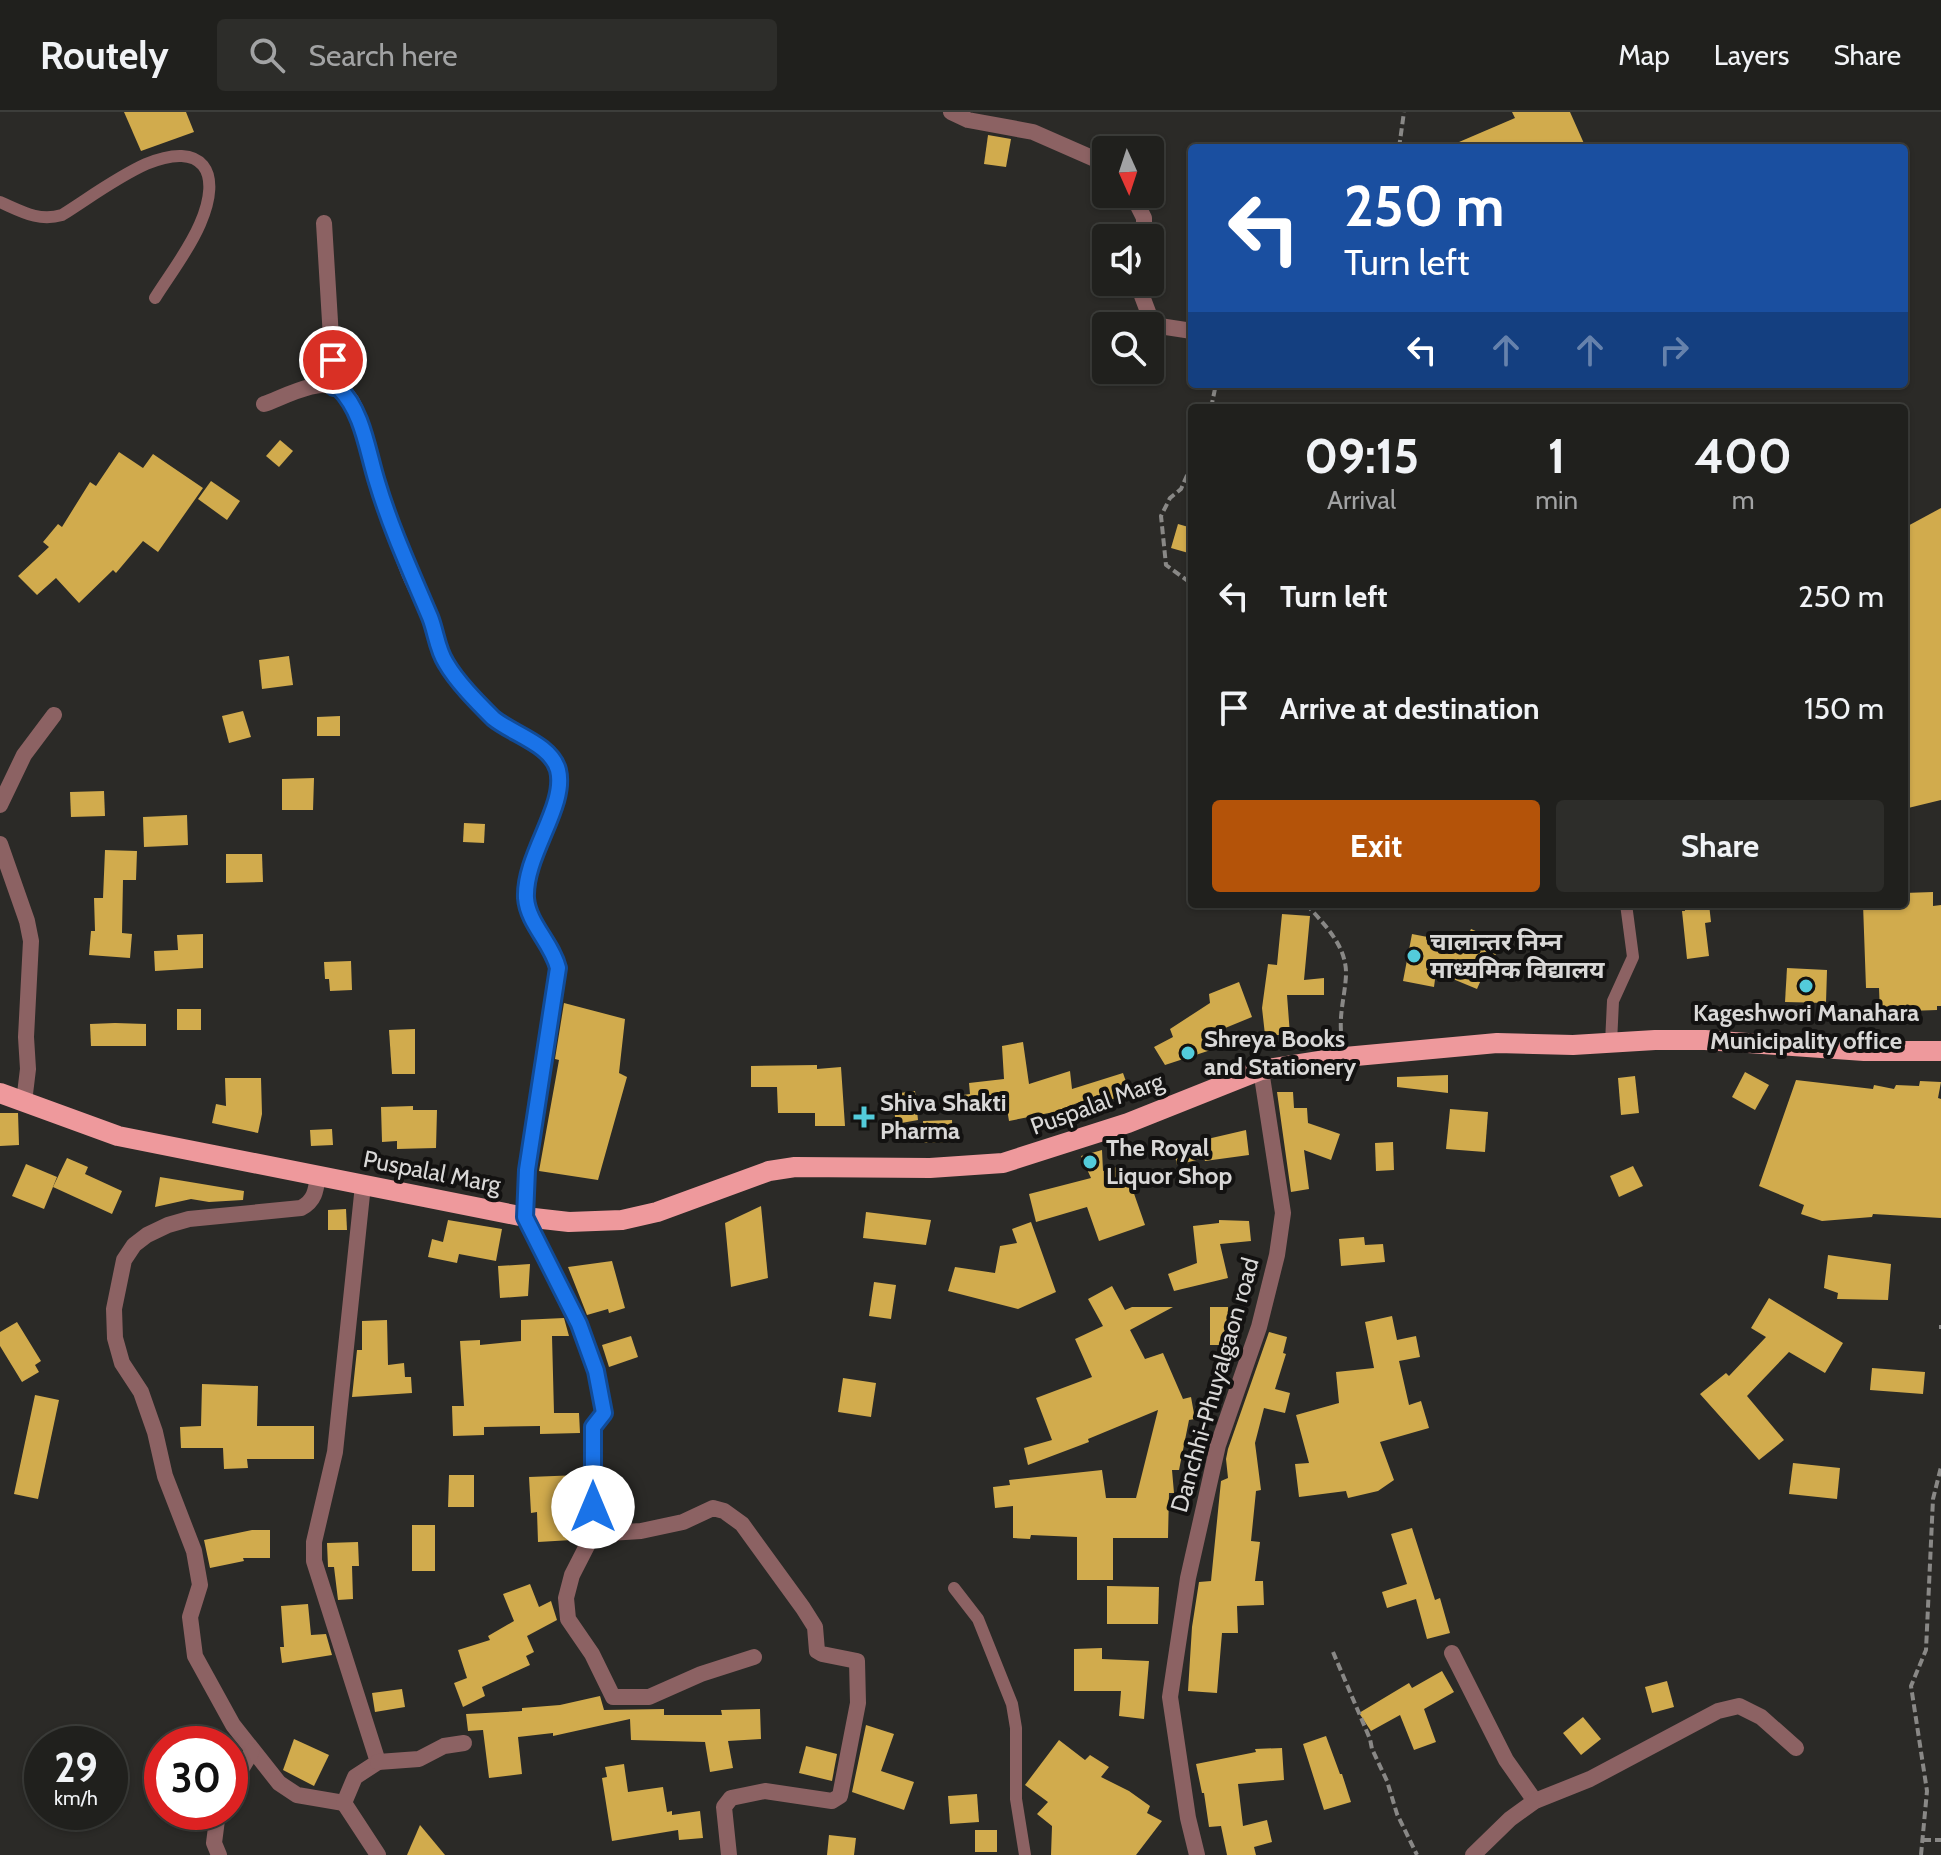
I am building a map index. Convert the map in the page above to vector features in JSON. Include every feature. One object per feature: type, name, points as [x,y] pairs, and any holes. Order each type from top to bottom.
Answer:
[{"type":"main road","name":"Puspalal Marg","points":[[0,1093],[118,1136],[525,1217],[569,1222],[622,1220],[657,1212],[769,1171],[795,1167],[930,1168],[1003,1163],[1128,1123],[1261,1070],[1345,1057],[1497,1043],[1705,1040],[1832,1050],[1941,1051]]},
{"type":"street","points":[[951,112],[968,120],[1033,132],[1092,158]]},
{"type":"street","points":[[324,223],[334,387]]},
{"type":"street","points":[[1142,296],[1153,325],[1188,330]]},
{"type":"street","points":[[264,404],[312,387],[339,388],[355,408],[408,571],[432,623],[446,664],[492,717],[548,754],[558,770],[558,791],[533,858],[527,887],[528,909],[550,945],[558,968],[527,1170],[525,1217],[579,1324],[596,1371],[604,1413],[593,1427],[593,1534],[572,1575],[566,1598],[568,1619],[604,1673],[613,1697],[649,1697],[701,1674],[754,1657]]},
{"type":"street","points":[[0,805],[24,755],[54,715]]},
{"type":"street","points":[[0,844],[31,941],[26,1037],[28,1069],[24,1102]]},
{"type":"street","name":"Danchhi-Phuyalgaon road","points":[[1197,1855],[1188,1818],[1170,1697],[1188,1578],[1218,1445],[1259,1327],[1277,1255],[1283,1213],[1261,1070]]},
{"type":"street","points":[[318,1175],[315,1194],[310,1203],[301,1208],[189,1219],[168,1225],[134,1245],[124,1260],[114,1309],[115,1338],[122,1363],[141,1392],[155,1432],[165,1476],[194,1551],[200,1585],[190,1617],[195,1656],[233,1725],[279,1783],[297,1795],[344,1803],[378,1855]]},
{"type":"street","points":[[363,1185],[335,1452],[314,1542],[314,1561],[378,1762]]},
{"type":"street","points":[[593,1534],[641,1531],[683,1522],[713,1508],[724,1511],[742,1524],[803,1608],[815,1627],[817,1651],[857,1661],[858,1703],[840,1796],[832,1801],[765,1791],[731,1798],[724,1807],[729,1855]]},
{"type":"street","points":[[1452,1653],[1506,1760],[1535,1801]]},
{"type":"street","points":[[1473,1855],[1510,1819],[1535,1801],[1590,1779],[1718,1711],[1739,1706],[1761,1717],[1796,1748]]},
{"type":"street","points":[[344,1803],[355,1777],[378,1762],[419,1759],[444,1746],[464,1743]]},
{"type":"street","points":[[248,1758],[252,1751]]},
{"type":"street","points":[[216,1830],[214,1843],[219,1855]]},
{"type":"lane","points":[[0,202],[35,218],[49,219],[62,215],[146,164],[189,155],[200,160],[208,176],[204,214],[155,298]]},
{"type":"lane","points":[[1611,1043],[1613,1001],[1633,957],[1627,908]]},
{"type":"lane","points":[[954,1588],[978,1619],[1012,1704],[1016,1728],[1016,1799],[1025,1855]]},
{"type":"path","points":[[1400,144],[1404,112]]},
{"type":"path","points":[[1188,473],[1181,489],[1170,498],[1161,516],[1166,565],[1188,581]]},
{"type":"path","points":[[1309,908],[1331,933],[1344,956],[1346,973],[1339,1023],[1345,1057]]},
{"type":"path","points":[[1921,1855],[1927,1791],[1911,1686],[1926,1650],[1933,1499],[1941,1467]]},
{"type":"path","points":[[1333,1652],[1387,1781],[1397,1814],[1417,1855]]},
{"type":"path","points":[[1923,1840],[1941,1840]]},
{"type":"building","points":[[124,112],[186,112],[194,132],[141,151]]},
{"type":"building","points":[[1512,112],[1570,112],[1584,144],[1454,144],[1515,118]]},
{"type":"building","points":[[988,135],[1011,139],[1006,167],[984,164]]},
{"type":"building","points":[[280,440],[293,451],[279,467],[266,456]]},
{"type":"building","points":[[119,452],[143,468],[153,454],[203,488],[158,552],[143,541],[116,573],[113,570],[79,603],[56,578],[37,595],[18,576],[49,547],[43,542],[58,524],[62,527],[90,482],[96,486]]},
{"type":"building","points":[[211,481],[240,501],[227,520],[198,499]]},
{"type":"building","points":[[1941,508],[1941,800],[1908,808],[1908,526]]},
{"type":"building","points":[[1178,524],[1188,527],[1188,553],[1171,548]]},
{"type":"building","points":[[289,656],[293,685],[262,689],[259,660]]},
{"type":"building","points":[[243,711],[251,737],[229,743],[222,716]]},
{"type":"building","points":[[340,716],[340,736],[317,736],[317,717]]},
{"type":"building","points":[[314,778],[313,810],[282,810],[282,779]]},
{"type":"building","points":[[104,791],[105,816],[71,817],[70,792]]},
{"type":"building","points":[[187,815],[188,845],[144,847],[143,817]]},
{"type":"building","points":[[464,823],[485,824],[484,843],[463,842]]},
{"type":"building","points":[[105,850],[137,851],[136,880],[123,880],[122,933],[132,934],[130,958],[89,955],[91,931],[95,931],[94,898],[103,898]]},
{"type":"building","points":[[226,854],[262,854],[263,882],[226,883]]},
{"type":"building","points":[[1933,892],[1933,906],[1941,905],[1941,1006],[1937,1006],[1937,1010],[1880,1012],[1879,988],[1866,988],[1863,908],[1908,908],[1908,893]]},
{"type":"building","points":[[1685,908],[1709,908],[1711,922],[1705,923],[1709,956],[1687,959],[1682,911]]},
{"type":"building","points":[[1282,914],[1310,916],[1304,980],[1324,978],[1324,995],[1287,995],[1290,1035],[1265,1035],[1262,1008],[1268,964],[1277,965]]},
{"type":"building","points":[[1471,929],[1501,942],[1477,989],[1436,972],[1434,987],[1403,981],[1412,934],[1464,944]]},
{"type":"building","points":[[203,934],[203,968],[155,971],[154,951],[178,950],[177,935]]},
{"type":"building","points":[[351,961],[352,990],[330,991],[329,979],[325,979],[324,962]]},
{"type":"building","name":"Kageshwori Manahara Municipality office","points":[[1787,968],[1827,970],[1826,1003],[1785,1002]]},
{"type":"building","points":[[1239,982],[1252,1017],[1213,1033],[1220,1047],[1165,1065],[1154,1047],[1173,1037],[1170,1029],[1210,1003],[1209,994]]},
{"type":"building","points":[[564,1003],[625,1019],[619,1073],[627,1077],[598,1180],[539,1171],[559,1060],[555,1059]]},
{"type":"building","points":[[177,1009],[201,1009],[201,1030],[177,1030]]},
{"type":"building","points":[[90,1024],[146,1024],[146,1046],[91,1046]]},
{"type":"building","points":[[415,1029],[415,1074],[392,1074],[389,1030]]},
{"type":"building","points":[[1023,1042],[1029,1084],[1070,1071],[1072,1089],[1123,1073],[1130,1093],[1101,1103],[1098,1095],[1054,1112],[1009,1121],[1007,1109],[964,1113],[963,1095],[970,1094],[969,1083],[1004,1079],[1002,1046]]},
{"type":"building","points":[[817,1065],[817,1069],[841,1067],[845,1126],[815,1126],[815,1113],[778,1113],[777,1087],[751,1087],[751,1066]]},
{"type":"building","points":[[1745,1072],[1769,1085],[1755,1110],[1732,1097]]},
{"type":"building","points":[[1448,1075],[1448,1093],[1397,1087],[1397,1077]]},
{"type":"building","points":[[1635,1076],[1639,1113],[1621,1115],[1618,1078]]},
{"type":"building","points":[[225,1078],[261,1078],[262,1114],[258,1133],[212,1123],[216,1104],[226,1106]]},
{"type":"building","points":[[1796,1080],[1873,1089],[1874,1085],[1894,1089],[1896,1085],[1919,1086],[1920,1081],[1941,1082],[1938,1098],[1941,1099],[1941,1218],[1873,1214],[1872,1217],[1822,1221],[1801,1214],[1804,1205],[1759,1186]]},
{"type":"building","points":[[915,1091],[918,1120],[896,1124],[892,1094]]},
{"type":"building","points":[[1277,1092],[1293,1092],[1294,1108],[1307,1108],[1308,1123],[1340,1134],[1331,1160],[1304,1150],[1309,1189],[1291,1192]]},
{"type":"building","points":[[413,1106],[413,1110],[437,1110],[436,1148],[397,1149],[397,1141],[382,1142],[381,1107]]},
{"type":"building","points":[[1450,1109],[1488,1112],[1485,1152],[1446,1149]]},
{"type":"building","points":[[0,1113],[18,1113],[19,1145],[0,1146]]},
{"type":"building","points":[[952,1120],[953,1142],[924,1143],[923,1121]]},
{"type":"building","points":[[332,1129],[333,1145],[311,1146],[310,1130]]},
{"type":"building","points":[[1246,1130],[1249,1155],[1205,1161],[1204,1158],[1177,1165],[1173,1147]]},
{"type":"building","points":[[1393,1142],[1394,1170],[1376,1171],[1375,1143]]},
{"type":"building","points":[[1102,1150],[1103,1171],[1124,1165],[1145,1225],[1099,1241],[1087,1207],[1036,1222],[1029,1194],[1091,1178],[1081,1156]]},
{"type":"building","points":[[67,1158],[88,1167],[85,1174],[122,1191],[112,1214],[53,1187]]},
{"type":"building","points":[[26,1164],[57,1177],[44,1209],[12,1196]]},
{"type":"building","points":[[1633,1166],[1643,1186],[1619,1197],[1610,1176]]},
{"type":"building","points":[[160,1177],[244,1191],[243,1200],[209,1202],[191,1199],[155,1207]]},
{"type":"building","points":[[761,1206],[768,1278],[731,1287],[725,1223]]},
{"type":"building","points":[[346,1209],[347,1230],[328,1230],[328,1210]]},
{"type":"building","points":[[866,1212],[931,1220],[926,1245],[863,1238]]},
{"type":"building","points":[[448,1220],[502,1229],[496,1261],[459,1254],[457,1263],[428,1257],[432,1239],[443,1242]]},
{"type":"building","points":[[1219,1220],[1249,1221],[1251,1241],[1220,1244],[1228,1278],[1174,1291],[1168,1274],[1197,1263],[1193,1226],[1219,1223]]},
{"type":"building","points":[[1031,1222],[1056,1292],[1018,1309],[948,1291],[955,1267],[995,1273],[1000,1246],[1017,1243],[1012,1229]]},
{"type":"building","points":[[1364,1237],[1365,1245],[1383,1244],[1385,1262],[1341,1266],[1339,1239]]},
{"type":"building","points":[[1828,1255],[1891,1264],[1888,1300],[1837,1299],[1838,1293],[1824,1288]]},
{"type":"building","points":[[612,1261],[625,1308],[587,1315],[568,1267]]},
{"type":"building","points":[[530,1264],[528,1296],[500,1298],[498,1266]]},
{"type":"building","points":[[874,1282],[896,1285],[891,1319],[869,1316]]},
{"type":"building","points":[[1112,1286],[1125,1310],[1132,1307],[1173,1307],[1130,1330],[1145,1359],[1163,1353],[1183,1399],[1191,1397],[1195,1419],[1189,1420],[1179,1470],[1172,1470],[1174,1493],[1169,1493],[1168,1538],[1113,1538],[1113,1580],[1077,1580],[1077,1537],[1031,1535],[1030,1539],[1013,1538],[1013,1506],[995,1508],[993,1487],[1010,1485],[1009,1480],[1102,1470],[1106,1498],[1136,1498],[1158,1410],[1088,1439],[1089,1442],[1028,1465],[1024,1448],[1052,1440],[1036,1398],[1092,1377],[1075,1339],[1103,1326],[1088,1299]]},
{"type":"building","points":[[1769,1298],[1843,1343],[1825,1373],[1789,1352],[1747,1396],[1784,1440],[1759,1460],[1700,1394],[1726,1373],[1729,1376],[1766,1337],[1751,1328]]},
{"type":"building","points":[[1210,1307],[1228,1307],[1228,1345],[1210,1345]]},
{"type":"building","points":[[1392,1316],[1397,1340],[1416,1336],[1420,1357],[1399,1361],[1409,1405],[1421,1401],[1429,1428],[1380,1442],[1394,1480],[1378,1491],[1348,1498],[1346,1491],[1299,1497],[1295,1464],[1309,1463],[1296,1415],[1339,1403],[1336,1372],[1374,1368],[1365,1322]]},
{"type":"building","points":[[564,1318],[569,1336],[552,1336],[554,1413],[579,1413],[580,1433],[540,1434],[540,1426],[484,1427],[484,1435],[453,1436],[452,1406],[464,1406],[460,1341],[480,1340],[480,1345],[521,1341],[521,1320]]},
{"type":"building","points":[[387,1320],[388,1365],[404,1363],[405,1377],[411,1377],[412,1393],[352,1397],[357,1350],[362,1350],[362,1321]]},
{"type":"building","points":[[17,1322],[41,1361],[35,1365],[39,1372],[22,1382],[0,1346],[0,1332]]},
{"type":"building","points":[[1269,1332],[1287,1337],[1283,1353],[1286,1354],[1275,1389],[1290,1393],[1285,1413],[1264,1408],[1255,1443],[1261,1490],[1256,1491],[1251,1541],[1260,1542],[1255,1581],[1263,1581],[1264,1605],[1237,1606],[1238,1633],[1222,1633],[1217,1693],[1188,1691],[1192,1627],[1199,1582],[1211,1581],[1221,1481],[1228,1478],[1228,1449]]},
{"type":"building","points":[[631,1336],[638,1357],[609,1367],[602,1345]]},
{"type":"building","points":[[1872,1368],[1925,1372],[1923,1394],[1870,1390]]},
{"type":"building","points":[[843,1378],[876,1383],[871,1417],[838,1412]]},
{"type":"building","points":[[202,1384],[258,1386],[257,1426],[314,1426],[314,1459],[247,1459],[248,1468],[224,1469],[223,1448],[181,1448],[180,1427],[201,1426]]},
{"type":"building","points":[[35,1395],[59,1400],[38,1499],[14,1494]]},
{"type":"building","points":[[1793,1463],[1840,1468],[1837,1499],[1789,1494]]},
{"type":"building","points":[[449,1475],[474,1475],[474,1507],[448,1507]]},
{"type":"building","points":[[580,1475],[581,1510],[570,1511],[572,1540],[538,1542],[537,1512],[531,1513],[529,1477]]},
{"type":"building","points":[[412,1525],[435,1525],[435,1571],[412,1571]]},
{"type":"building","points":[[1412,1528],[1435,1600],[1440,1598],[1450,1633],[1427,1639],[1416,1599],[1387,1608],[1382,1592],[1407,1584],[1391,1534]]},
{"type":"building","points":[[252,1530],[270,1530],[270,1558],[243,1558],[244,1561],[210,1568],[204,1540]]},
{"type":"building","points":[[358,1542],[359,1566],[352,1566],[353,1599],[338,1600],[334,1567],[328,1567],[327,1543]]},
{"type":"building","points":[[530,1584],[539,1607],[551,1601],[557,1620],[527,1636],[534,1652],[526,1656],[530,1665],[482,1687],[485,1696],[463,1707],[454,1683],[467,1678],[458,1650],[490,1640],[488,1636],[514,1621],[503,1594]]},
{"type":"building","points":[[1107,1586],[1159,1587],[1158,1624],[1107,1624]]},
{"type":"building","points":[[308,1604],[311,1635],[326,1634],[332,1655],[282,1663],[281,1606]]},
{"type":"building","points":[[1102,1648],[1102,1659],[1149,1661],[1144,1719],[1119,1716],[1121,1691],[1074,1691],[1074,1649]]},
{"type":"building","points":[[1442,1671],[1454,1692],[1424,1709],[1436,1742],[1414,1750],[1400,1715],[1371,1731],[1359,1713],[1409,1683],[1412,1688]]},
{"type":"building","points":[[1667,1681],[1674,1707],[1652,1713],[1645,1687]]},
{"type":"building","points":[[402,1689],[405,1707],[375,1712],[372,1693]]},
{"type":"building","points":[[600,1696],[604,1710],[664,1709],[664,1715],[722,1715],[721,1710],[760,1709],[761,1739],[728,1741],[733,1768],[710,1772],[705,1742],[631,1740],[630,1719],[553,1736],[553,1733],[518,1737],[522,1774],[489,1778],[483,1730],[468,1731],[466,1714],[522,1711],[522,1708],[560,1705]]},
{"type":"building","points":[[1583,1717],[1601,1739],[1581,1755],[1563,1733]]},
{"type":"building","points":[[866,1725],[894,1734],[881,1771],[914,1782],[904,1810],[852,1792]]},
{"type":"building","points":[[1326,1736],[1351,1802],[1324,1810],[1303,1744]]},
{"type":"building","points":[[294,1739],[329,1755],[314,1786],[283,1770]]},
{"type":"building","points":[[1059,1740],[1085,1760],[1090,1755],[1109,1767],[1101,1777],[1150,1806],[1147,1813],[1162,1821],[1136,1855],[1051,1855],[1052,1826],[1037,1814],[1048,1802],[1025,1785]]},
{"type":"building","points":[[806,1746],[837,1754],[832,1781],[799,1773]]},
{"type":"building","points":[[1282,1748],[1284,1780],[1238,1784],[1243,1826],[1267,1820],[1272,1842],[1254,1847],[1256,1855],[1227,1855],[1221,1826],[1209,1827],[1196,1764],[1256,1752],[1255,1749]]},
{"type":"building","points":[[624,1764],[628,1792],[663,1787],[667,1812],[672,1811],[672,1815],[700,1811],[703,1838],[679,1840],[678,1830],[612,1841],[602,1778],[607,1777],[605,1767]]},
{"type":"building","points":[[977,1794],[979,1822],[950,1824],[948,1796]]},
{"type":"building","points":[[420,1825],[445,1855],[407,1855]]},
{"type":"building","points":[[975,1830],[997,1830],[997,1852],[975,1852]]},
{"type":"building","points":[[829,1835],[856,1838],[854,1855],[827,1855]]},
{"type":"place","name":"चालान्तर निम्न माध्यमिक विद्यालय","points":[[1414,956]]},
{"type":"place","name":"Kageshwori Manahara Municipality office","points":[[1806,986]]},
{"type":"place","name":"Shreya Books and Stationery","points":[[1188,1053]]},
{"type":"place","name":"Shiva Shakti Pharma","points":[[864,1117]]},
{"type":"place","name":"The Royal Liquor Shop","points":[[1090,1162]]},
{"type":"route","points":[[333,360],[334,387],[346,395],[355,408],[408,571],[425,605],[446,664],[492,717],[548,754],[558,770],[555,804],[528,874],[526,898],[534,923],[550,945],[558,968],[527,1170],[525,1217],[579,1324],[596,1371],[604,1413],[593,1427],[593,1507]]}]
